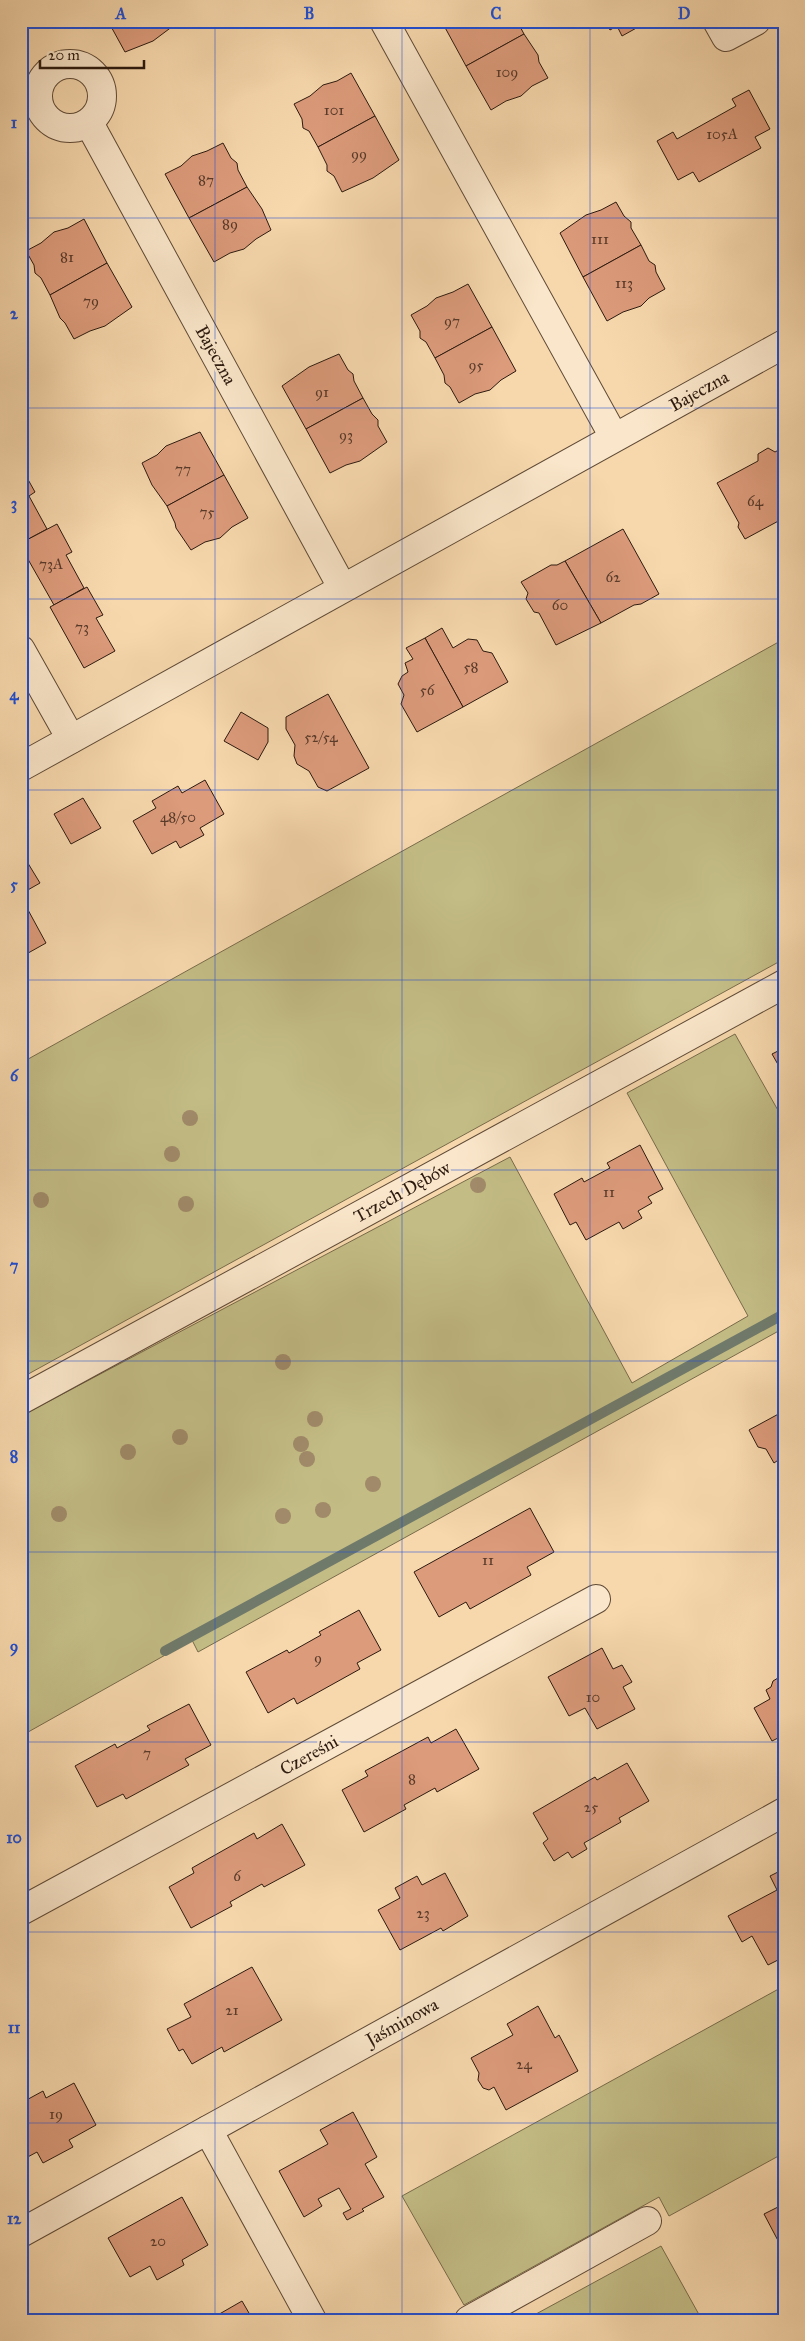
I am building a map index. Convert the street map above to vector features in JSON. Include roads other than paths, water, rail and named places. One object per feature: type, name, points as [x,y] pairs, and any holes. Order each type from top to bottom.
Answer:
[{"type":"street","points":[[384,21],[614,437]]},
{"type":"street","points":[[717,21],[726,37],[756,21]]},
{"type":"street","name":"Bajeczna","points":[[89,123],[342,587]]},
{"type":"street","name":"Bajeczna","points":[[21,767],[342,587],[784,344]]},
{"type":"street","points":[[21,650],[71,739]]},
{"type":"street","name":"Trzech Dębów","points":[[21,1400],[784,984]]},
{"type":"street","name":"Czereśni","points":[[21,1911],[596,1599]]},
{"type":"street","name":"Jaśminowa","points":[[21,2233],[784,1812]]},
{"type":"street","points":[[208,2130],[312,2320]]},
{"type":"street","points":[[469,2320],[647,2221]]},
{"type":"waterway","points":[[165,1651],[784,1314]]}]
